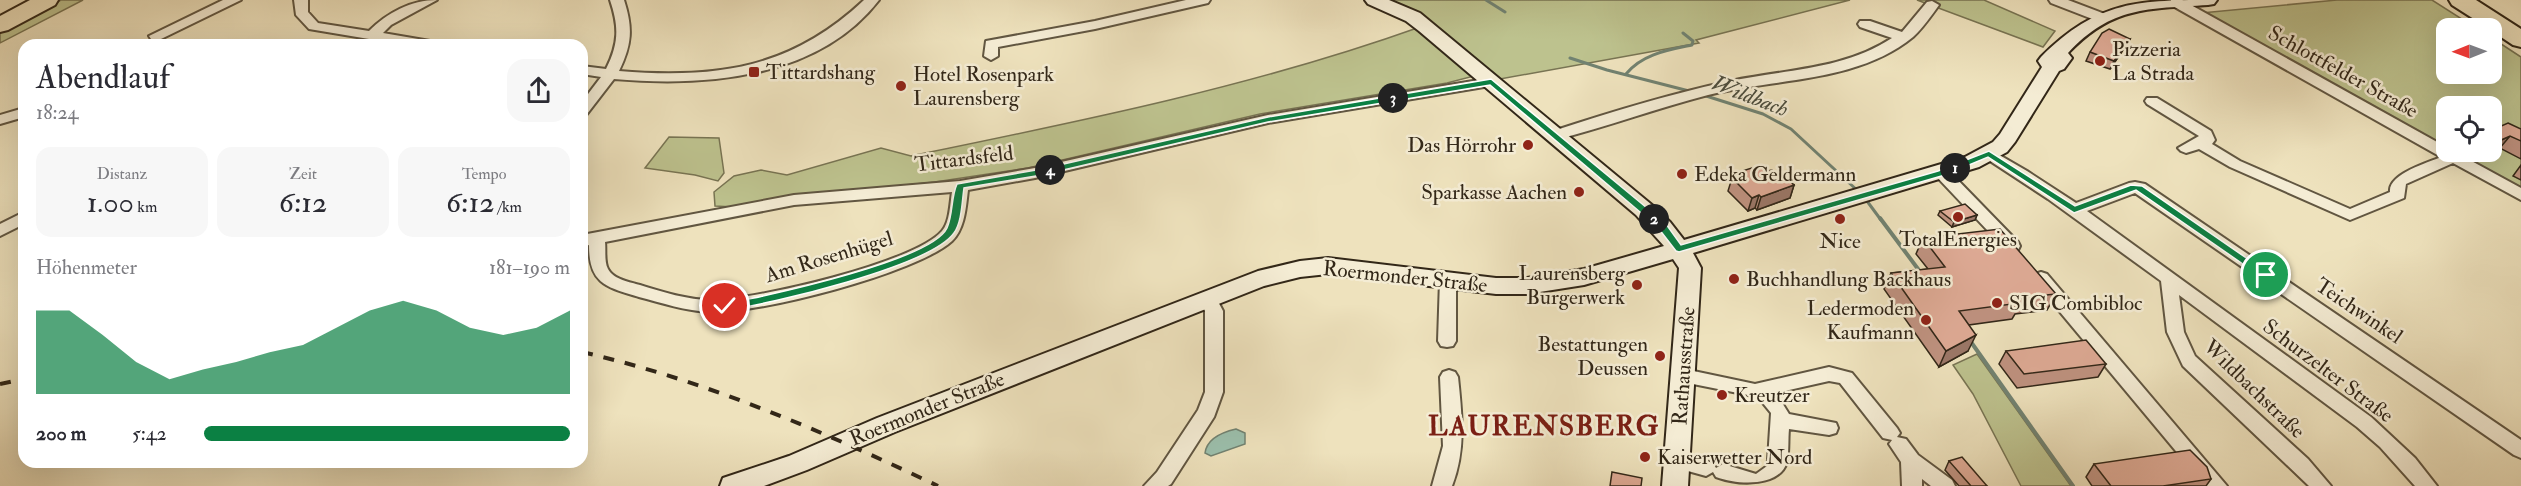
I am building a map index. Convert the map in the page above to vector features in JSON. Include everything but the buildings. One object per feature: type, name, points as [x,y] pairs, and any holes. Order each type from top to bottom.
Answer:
[{"type":"highway","points":[[0,13],[25,0]]},
{"type":"highway","points":[[0,25],[47,0]]},
{"type":"highway","points":[[2442,0],[2477,18]]},
{"type":"highway","points":[[2502,30],[2521,40]]},
{"type":"highway","points":[[2502,37],[2521,52]]},
{"type":"main road","name":"Rathausstraße","points":[[1374,0],[1420,22],[1662,226],[1679,249],[1690,268],[1676,474]]},
{"type":"main road","name":"Roermonder Straße","points":[[733,486],[798,463],[886,425],[1258,279],[1300,269],[1328,266],[1496,285],[1553,283],[1584,277],[1942,173],[1989,154],[2000,147],[2008,138],[2054,60],[2074,34],[2100,16],[2132,8],[2208,0]]},
{"type":"street","points":[[156,36],[234,0]]},
{"type":"street","points":[[301,0],[299,5],[302,13],[314,26],[391,39]]},
{"type":"street","points":[[372,36],[386,22],[430,0]]},
{"type":"street","points":[[588,104],[611,75],[621,49],[624,22],[617,0]]},
{"type":"street","points":[[588,71],[660,80],[722,75],[759,66],[791,56],[829,37],[872,0]]},
{"type":"street","points":[[992,56],[991,44],[1095,25],[1203,0]]},
{"type":"street","points":[[2056,0],[2100,16]]},
{"type":"street","name":"Schlottfelder Straße","points":[[2176,2],[2436,149]]},
{"type":"street","points":[[1556,135],[1716,89],[1828,70],[1881,51],[1903,37],[1932,5]]},
{"type":"street","points":[[1865,24],[1903,37]]},
{"type":"street","name":"Tittardsfeld","points":[[590,240],[765,206],[867,192],[960,186],[1042,172],[1268,119],[1491,82]]},
{"type":"street","points":[[2152,101],[2206,134],[2207,140],[2193,146],[2350,215],[2398,194],[2397,186],[2400,181],[2443,162]]},
{"type":"street","points":[[0,120],[18,114]]},
{"type":"street","name":"Schurzelter Straße","points":[[1989,154],[2074,210],[2349,412],[2409,464],[2427,486]]},
{"type":"street","name":"Schlottfelder Straße","points":[[2459,162],[2521,195]]},
{"type":"street","points":[[1942,173],[2029,263],[2217,486]]},
{"type":"street","name":"Am Rosenhügel","points":[[590,240],[598,269],[603,278],[614,283],[685,302],[725,306],[743,304],[843,281],[937,244],[951,231],[960,186]]},
{"type":"street","name":"Teichwinkel","points":[[2074,210],[2135,187],[2139,188],[2521,450]]},
{"type":"street","points":[[0,231],[18,220]]},
{"type":"street","points":[[1447,341],[1448,280]]},
{"type":"street","name":"Wildbachstraße","points":[[2169,280],[2175,333],[2178,344],[2190,361],[2301,464],[2321,486]]},
{"type":"street","points":[[1165,483],[1207,412],[1214,392],[1214,311],[1208,298]]},
{"type":"street","points":[[1684,376],[1755,391],[1829,374],[1846,378],[1900,445],[1945,486]]},
{"type":"street","points":[[1442,486],[1451,466],[1454,422],[1449,377]]},
{"type":"street","points":[[1676,474],[1714,470],[1747,478],[1758,485],[1774,470],[1779,460],[1780,412],[1763,390]]},
{"type":"street","points":[[1780,420],[1829,428]]},
{"type":"street","points":[[1900,445],[1912,486]]},
{"type":"shaded area","points":[[61,0],[83,0],[0,43],[0,33]]},
{"type":"shaded area","points":[[1383,0],[1850,0],[1696,40],[1699,43],[1500,79],[1433,25]]},
{"type":"shaded area","points":[[1917,0],[1984,0],[2055,31],[2043,47]]},
{"type":"shaded area","points":[[2337,0],[2432,0],[2460,18],[2436,18],[2436,84],[2502,84],[2502,45],[2521,57],[2521,190],[2469,162],[2502,162],[2502,96],[2436,96],[2436,143],[2201,13]]},
{"type":"shaded area","points":[[1420,27],[1478,75],[1447,83],[1260,114],[1028,168],[935,182],[769,199],[734,207],[715,206],[714,192],[734,176],[761,170],[787,175],[881,148],[911,156],[1039,129],[1232,85]]},
{"type":"shaded area","points":[[669,137],[719,138],[724,173],[718,181],[695,175],[645,168]]},
{"type":"shaded area","points":[[1977,354],[2071,486],[2021,486],[1973,394],[1953,365]]},
{"type":"shaded area","points":[[1236,429],[1245,433],[1245,444],[1211,456],[1205,453],[1212,440]]},
{"type":"waterway","name":"Wildbach","points":[[1486,0],[1505,12]]},
{"type":"waterway","points":[[1626,74],[1632,67],[1648,57],[1692,45],[1693,41],[1683,33]]},
{"type":"waterway","name":"Wildbach","points":[[1570,58],[1693,92]]},
{"type":"waterway","name":"Wildbach","points":[[1703,95],[1763,114],[1791,129],[1859,192]]},
{"type":"waterway","name":"Wildbach","points":[[1864,197],[1881,220]]},
{"type":"waterway","name":"Wildbach","points":[[1880,218],[1921,273]]},
{"type":"waterway","name":"Wildbach","points":[[1971,342],[2073,486]]},
{"type":"railway","points":[[588,354],[674,377],[763,409],[938,486]]},
{"type":"railway","points":[[0,384],[18,380]]},
{"type":"place","name":"Pizzeria La Strada","points":[[2100,61]]},
{"type":"place","name":"Tittardshang","points":[[754,72]]},
{"type":"place","name":"Hotel Rosenpark Laurensberg","points":[[901,86]]},
{"type":"place","name":"Das Hörrohr","points":[[1528,145]]},
{"type":"place","name":"Edeka Geldermann","points":[[1682,174]]},
{"type":"place","name":"Sparkasse Aachen","points":[[1579,192]]},
{"type":"place","name":"TotalEnergies","points":[[1958,217]]},
{"type":"place","name":"Nice","points":[[1840,219]]},
{"type":"place","name":"Buchhandlung Backhaus","points":[[1734,279]]},
{"type":"place","name":"Laurensberg Burgerwerk","points":[[1637,285]]},
{"type":"place","name":"SIG Combibloc","points":[[1997,303]]},
{"type":"place","name":"Ledermoden Kaufmann","points":[[1926,320]]},
{"type":"place","name":"Bestattungen Deussen","points":[[1660,356]]},
{"type":"place","name":"Kreutzer","points":[[1722,395]]},
{"type":"place","name":"Kaiserwetter Nord","points":[[1645,457]]},
{"type":"district","name":"LAURENSBERG","points":[[1544,426]]},
{"type":"route","points":[[725,306],[843,281],[937,244],[951,231],[960,186],[1042,172],[1268,119],[1491,82],[1617,186],[1662,226],[1679,249],[1942,173],[1989,154],[2074,210],[2135,187],[2139,188],[2266,275]]}]
